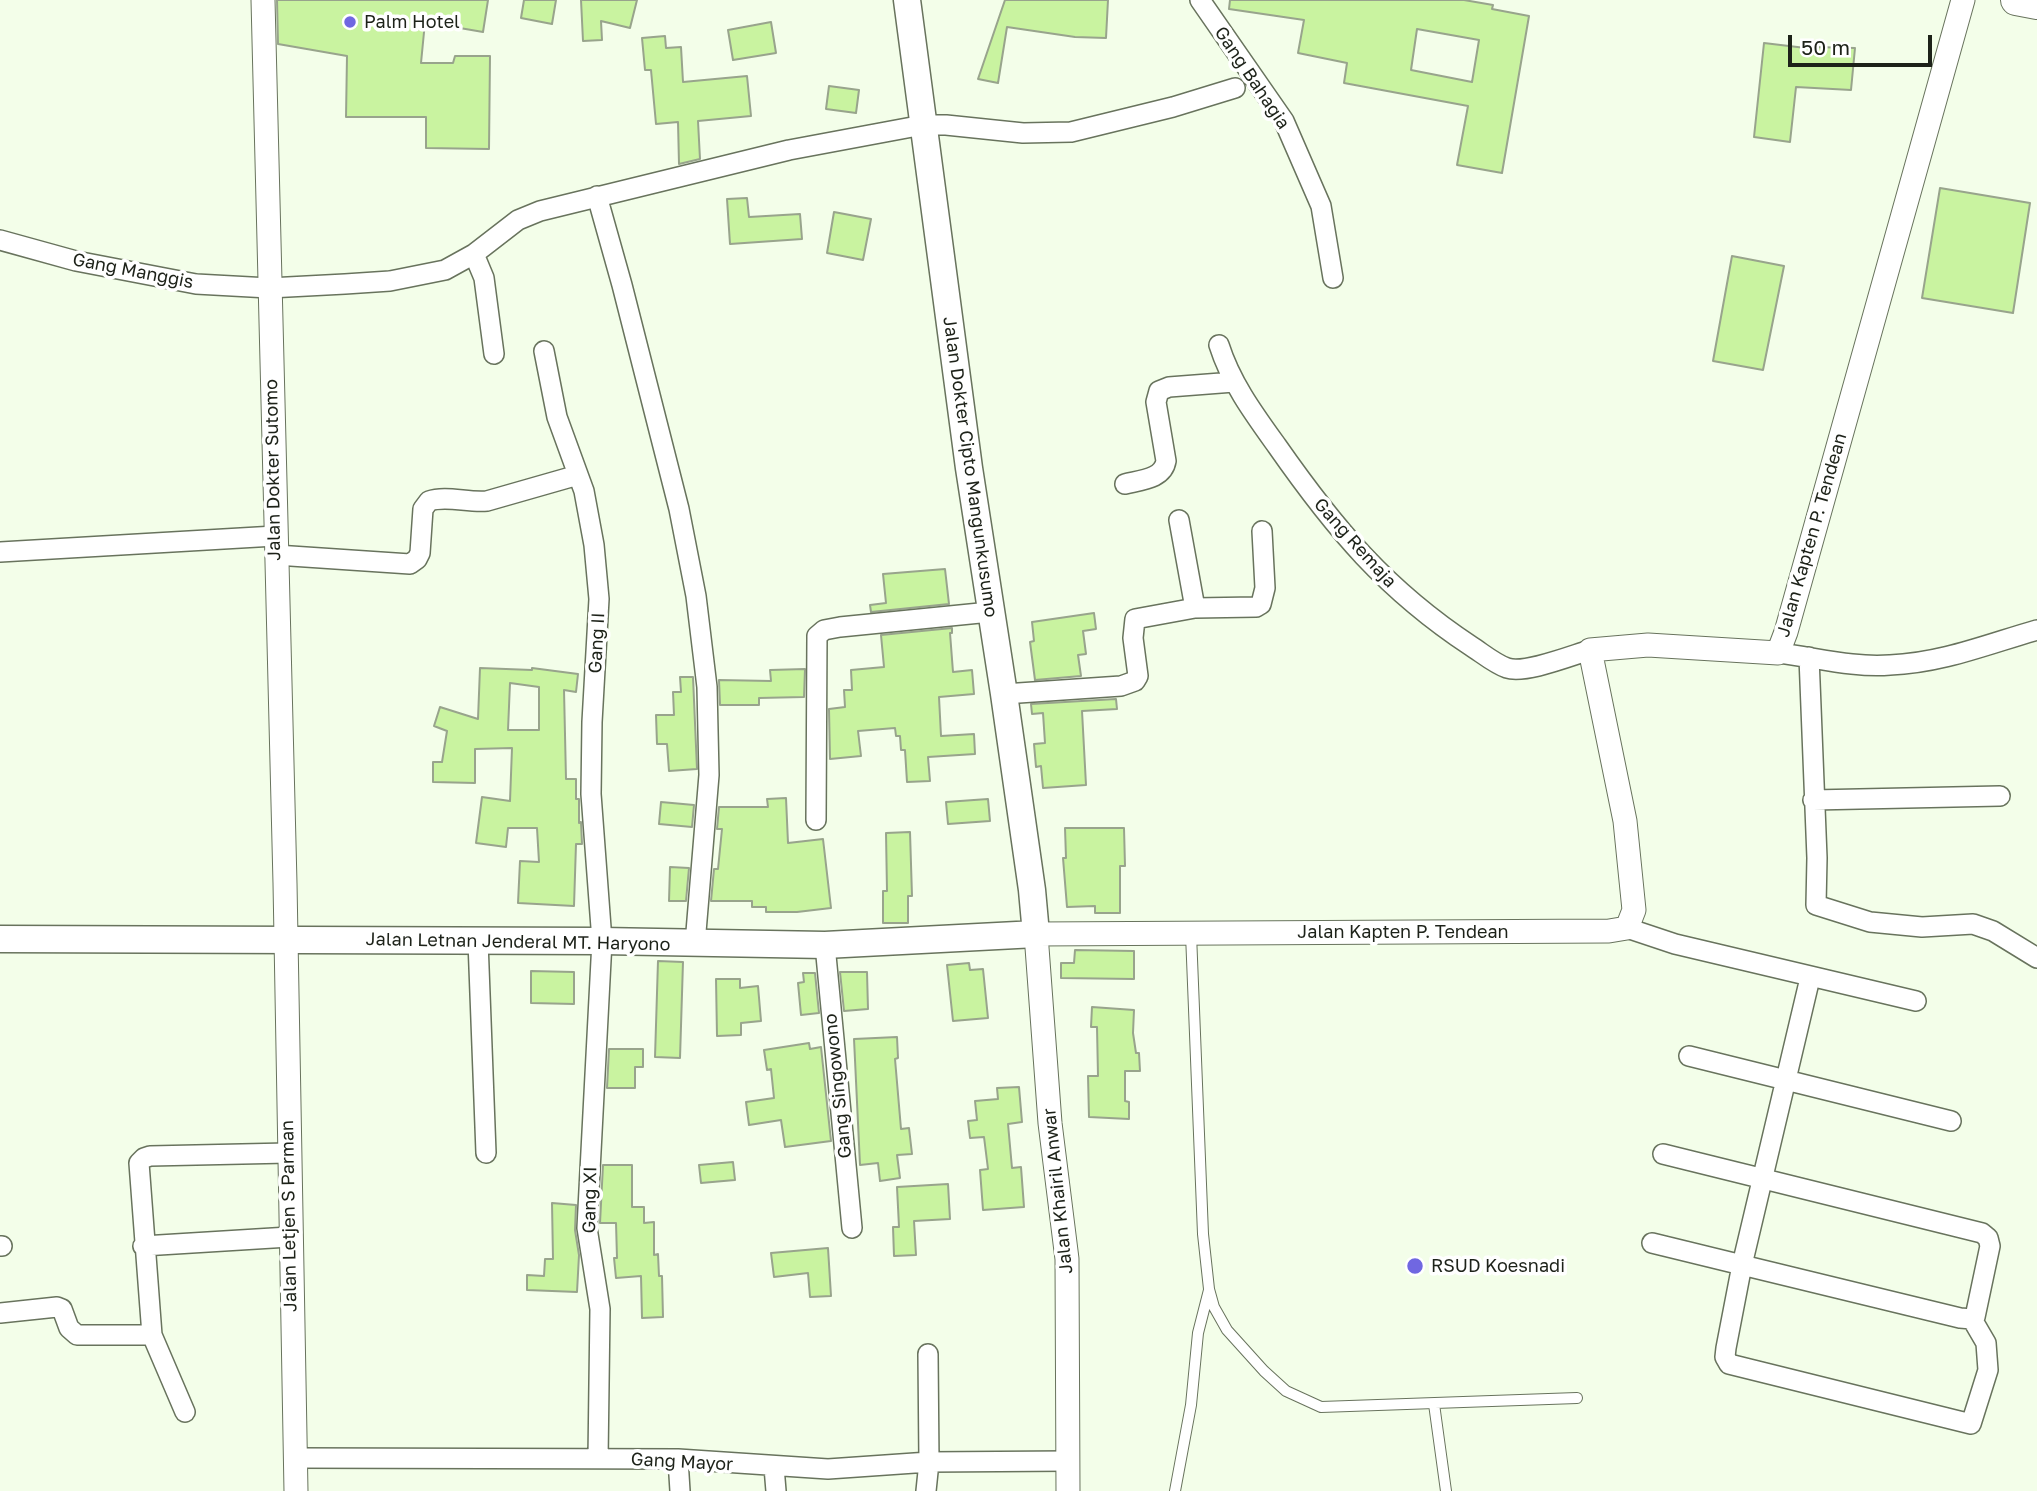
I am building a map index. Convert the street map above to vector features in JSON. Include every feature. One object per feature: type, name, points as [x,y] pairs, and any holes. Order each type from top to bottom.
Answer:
[{"type":"main road","name":"Jalan Dokter Cipto Mangunkusumo","points":[[907,0],[1036,934]]},
{"type":"main road","points":[[2017,0],[2037,4]]},
{"type":"main road","name":"Jalan Letnan Jenderal MT. Haryono","points":[[0,939],[602,941],[825,945],[1036,934]]},
{"type":"street","name":"Jalan Dokter Sutomo","points":[[263,0],[286,940]]},
{"type":"street","name":"Gang Bahagia","points":[[1200,0],[1284,121],[1321,206],[1333,278]]},
{"type":"street","name":"Jalan Kapten P. Tendean","points":[[1590,650],[1647,645],[1778,653],[1963,0]]},
{"type":"street","name":"Gang Manggis","points":[[0,240],[76,261],[196,284],[269,288],[414,277],[445,270],[474,254],[518,220],[540,211],[789,150],[923,125],[1023,133],[1071,132],[1173,107],[1235,88]]},
{"type":"street","points":[[597,196],[679,509],[698,609],[708,687],[709,775],[695,944]]},
{"type":"street","points":[[474,254],[484,278],[494,354]]},
{"type":"street","name":"Gang Remaja","points":[[1219,345],[1234,382],[1285,458],[1356,550],[1389,584],[1434,622],[1508,669],[1528,667],[1590,650]]},
{"type":"street","name":"Gang II","points":[[544,351],[557,417],[578,475],[594,545],[599,599],[591,794],[602,941]]},
{"type":"street","points":[[1125,484],[1157,475],[1165,467],[1156,401],[1159,391],[1169,387],[1234,382]]},
{"type":"street","points":[[0,552],[275,545],[410,564],[417,559],[419,553],[423,509],[429,501],[438,498],[486,501],[578,475]]},
{"type":"street","points":[[1179,520],[1195,608]]},
{"type":"street","points":[[1004,694],[1131,684],[1138,676],[1133,638],[1135,619],[1195,608],[1256,607],[1261,604],[1265,588],[1262,531]]},
{"type":"street","points":[[816,820],[817,636],[824,631],[840,627],[990,612]]},
{"type":"street","points":[[1778,653],[1888,666],[1926,662],[1984,648],[2037,630]]},
{"type":"street","points":[[1590,650],[1625,821],[1636,931],[1675,944],[1810,978],[1916,1001]]},
{"type":"street","points":[[1809,657],[1817,858],[1816,905],[1880,924],[1922,927],[1973,924],[1993,931],[2037,958]]},
{"type":"street","points":[[1813,800],[2000,796]]},
{"type":"street","name":"Jalan Kapten P. Tendean","points":[[1036,934],[1636,931]]},
{"type":"street","name":"Jalan Khairil Anwar","points":[[1036,934],[1050,1124],[1067,1259],[1068,1491]]},
{"type":"street","name":"Jalan Letjen S Parman","points":[[286,940],[289,1237],[296,1491]]},
{"type":"street","points":[[478,941],[486,1153]]},
{"type":"street","name":"Gang XI","points":[[598,1459],[600,1309],[587,1228],[602,941]]},
{"type":"street","name":"Gang Singowono","points":[[825,945],[852,1227]]},
{"type":"street","points":[[1810,978],[1742,1265],[1725,1357],[1729,1364],[1970,1424],[1989,1370],[1986,1343],[1972,1319]]},
{"type":"street","points":[[1689,1056],[1951,1121]]},
{"type":"street","points":[[185,1412],[152,1335],[138,1167],[144,1158],[288,1153]]},
{"type":"street","points":[[1652,1242],[1972,1319],[1977,1314],[1990,1246],[1985,1235],[1663,1154]]},
{"type":"street","points":[[143,1246],[289,1237]]},
{"type":"street","points":[[0,1313],[57,1307],[62,1309],[69,1328],[77,1335],[152,1335]]},
{"type":"street","points":[[926,1491],[929,1462],[928,1354]]},
{"type":"street","name":"Gang Mayor","points":[[295,1458],[678,1460],[828,1469],[929,1462],[1068,1461]]},
{"type":"street","points":[[678,1460],[680,1491]]},
{"type":"street","points":[[774,1467],[776,1491]]},
{"type":"lane","points":[[1191,934],[1202,1220],[1209,1289],[1214,1307],[1227,1330],[1279,1385],[1302,1401],[1321,1407],[1577,1398]]},
{"type":"lane","points":[[1175,1491],[1191,1405],[1198,1333],[1209,1289]]},
{"type":"lane","points":[[1434,1404],[1446,1491]]},
{"type":"building","points":[[277,0],[488,0],[483,32],[425,22],[421,63],[453,63],[455,56],[490,56],[489,149],[426,148],[426,117],[346,117],[347,56],[278,44]]},
{"type":"building","points":[[524,0],[556,0],[552,24],[521,18]]},
{"type":"building","points":[[581,0],[637,0],[630,28],[601,21],[602,40],[583,41]]},
{"type":"building","points":[[1005,0],[1108,0],[1106,38],[1075,37],[1007,27],[998,83],[978,79]]},
{"type":"building","points":[[1230,0],[1464,0],[1529,16],[1502,173],[1457,165],[1468,106],[1344,83],[1347,63],[1298,53],[1304,20],[1229,9]],"holes":[[[1417,29],[1479,40],[1472,82],[1411,70]]]},
{"type":"building","points":[[771,22],[776,53],[733,60],[728,30]]},
{"type":"building","points":[[665,36],[666,48],[681,47],[683,82],[747,76],[751,116],[698,121],[700,159],[679,164],[678,122],[656,124],[651,70],[645,70],[642,38]]},
{"type":"building","points":[[1764,43],[1814,49],[1855,48],[1851,90],[1796,87],[1790,142],[1754,137]]},
{"type":"building","points":[[829,86],[859,90],[856,113],[826,109]]},
{"type":"building","points":[[1940,188],[2030,203],[2013,313],[1922,298]]},
{"type":"building","points":[[747,198],[749,217],[800,214],[802,239],[730,244],[727,199]]},
{"type":"building","points":[[834,212],[871,219],[863,260],[827,253]]},
{"type":"building","points":[[1732,256],[1784,266],[1763,370],[1713,361]]},
{"type":"building","points":[[945,569],[949,604],[871,612],[870,605],[886,603],[883,574]]},
{"type":"building","points":[[1094,613],[1096,629],[1083,631],[1086,654],[1078,655],[1081,676],[1035,680],[1030,642],[1034,641],[1032,622]]},
{"type":"building","points":[[952,628],[950,633],[953,672],[972,670],[974,694],[939,697],[941,736],[974,734],[975,754],[928,757],[930,781],[907,782],[905,750],[901,750],[900,736],[896,736],[895,728],[858,731],[861,756],[830,759],[829,709],[845,707],[844,690],[852,690],[851,670],[884,667],[881,635]]},
{"type":"building","points":[[480,668],[532,668],[578,674],[576,692],[564,690],[566,779],[576,779],[576,799],[579,799],[579,823],[581,822],[582,844],[576,844],[574,906],[518,903],[520,861],[539,862],[537,828],[508,828],[506,847],[476,843],[482,797],[510,801],[512,748],[475,749],[475,783],[433,782],[433,762],[442,762],[447,731],[434,726],[440,707],[478,719]],"holes":[[[510,683],[539,687],[539,730],[508,730]]]},
{"type":"building","points":[[805,669],[804,697],[759,698],[759,705],[720,705],[719,680],[771,681],[770,670]]},
{"type":"building","points":[[680,677],[693,677],[697,769],[669,771],[667,744],[657,744],[656,715],[674,715],[673,692],[681,692]]},
{"type":"building","points":[[1116,699],[1117,709],[1082,711],[1086,785],[1043,788],[1041,766],[1036,767],[1034,744],[1045,743],[1043,713],[1032,714],[1031,704]]},
{"type":"building","points":[[786,798],[788,843],[823,839],[831,908],[766,912],[766,907],[752,907],[752,901],[711,901],[722,829],[717,829],[719,807],[768,807],[767,799]]},
{"type":"building","points":[[988,799],[990,821],[948,824],[946,802]]},
{"type":"building","points":[[661,802],[694,805],[692,827],[659,824]]},
{"type":"building","points":[[1065,828],[1124,828],[1125,866],[1120,866],[1120,913],[1095,913],[1095,906],[1067,907],[1063,858],[1066,858]]},
{"type":"building","points":[[910,832],[912,896],[908,896],[908,923],[883,923],[883,891],[887,891],[886,833]]},
{"type":"building","points":[[670,867],[689,868],[686,901],[669,901]]},
{"type":"building","points":[[1075,950],[1134,951],[1134,979],[1061,978],[1061,963],[1074,963]]},
{"type":"building","points":[[658,961],[683,962],[680,1058],[655,1057]]},
{"type":"building","points":[[969,963],[970,970],[983,969],[988,1018],[953,1021],[947,965]]},
{"type":"building","points":[[531,971],[574,972],[574,1004],[531,1003]]},
{"type":"building","points":[[840,972],[867,972],[868,1009],[844,1011]]},
{"type":"building","points":[[803,973],[815,973],[819,1013],[801,1015],[798,983],[804,982]]},
{"type":"building","points":[[716,979],[740,979],[740,988],[758,986],[761,1021],[741,1023],[741,1035],[717,1036]]},
{"type":"building","points":[[1092,1007],[1134,1010],[1133,1033],[1136,1053],[1139,1053],[1140,1071],[1125,1071],[1125,1101],[1129,1102],[1129,1119],[1089,1117],[1088,1076],[1098,1076],[1097,1027],[1091,1027]]},
{"type":"building","points":[[897,1037],[898,1058],[895,1059],[901,1129],[909,1128],[912,1154],[897,1155],[900,1178],[880,1181],[878,1163],[860,1165],[854,1039]]},
{"type":"building","points":[[809,1043],[810,1049],[821,1047],[831,1141],[785,1147],[781,1120],[749,1125],[746,1102],[774,1098],[771,1069],[767,1070],[764,1050]]},
{"type":"building","points":[[609,1049],[643,1049],[643,1067],[635,1067],[635,1088],[607,1088]]},
{"type":"building","points":[[1019,1087],[1022,1122],[1008,1124],[1012,1168],[1021,1167],[1024,1207],[983,1210],[980,1170],[988,1169],[984,1137],[970,1138],[968,1121],[977,1120],[975,1101],[998,1099],[997,1088]]},
{"type":"building","points":[[733,1162],[735,1180],[701,1183],[699,1165]]},
{"type":"building","points":[[603,1165],[632,1165],[632,1207],[644,1207],[644,1223],[654,1222],[654,1255],[658,1254],[659,1276],[662,1276],[663,1317],[642,1318],[641,1276],[616,1278],[616,1223],[600,1223]]},
{"type":"building","points":[[948,1184],[950,1219],[914,1221],[916,1255],[894,1256],[893,1227],[899,1227],[897,1187]]},
{"type":"building","points":[[552,1203],[576,1205],[575,1230],[579,1255],[577,1292],[527,1290],[527,1275],[544,1276],[545,1259],[553,1259]]},
{"type":"building","points":[[828,1248],[831,1296],[810,1297],[808,1273],[774,1277],[771,1253]]},
{"type":"place","name":"Palm Hotel","points":[[350,22]]},
{"type":"place","name":"RSUD Koesnadi","points":[[1415,1266]]}]
